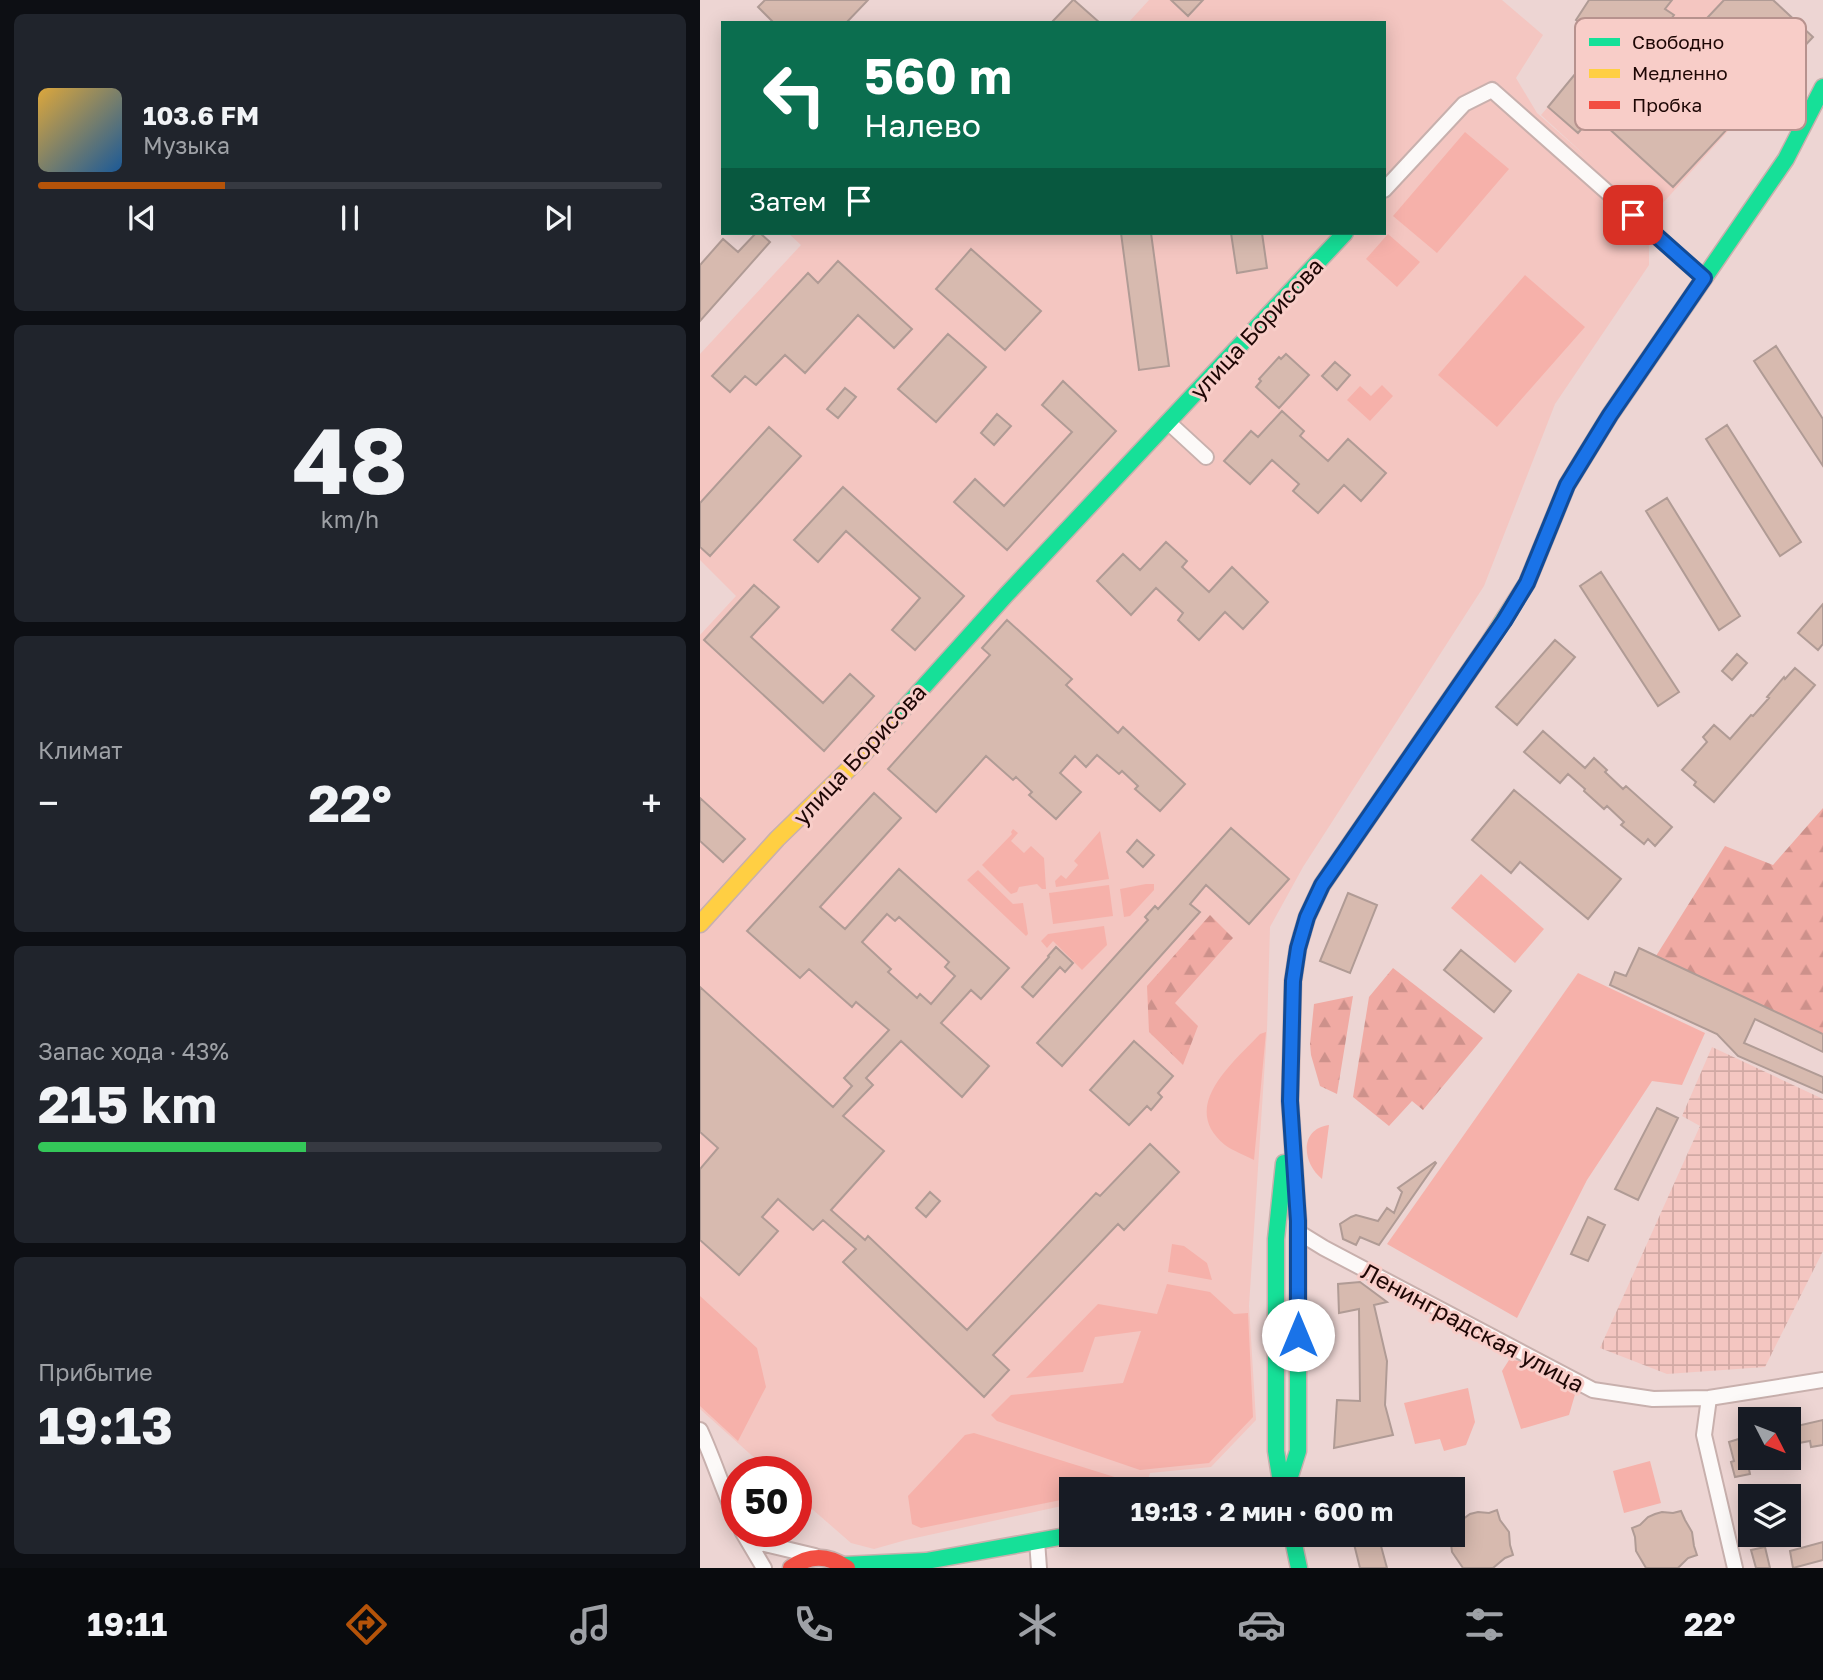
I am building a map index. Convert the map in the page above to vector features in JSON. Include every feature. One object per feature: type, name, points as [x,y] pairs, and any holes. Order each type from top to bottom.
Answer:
[{"type":"main road","points":[[1806,120],[1823,87]]},
{"type":"main road","points":[[1281,1477],[1276,1451],[1276,1239],[1290,1101],[1293,981],[1298,948],[1307,917],[1322,885],[1504,621],[1527,583],[1567,485],[1610,415],[1786,159],[1801,130]]},
{"type":"main road","name":"улица Борисова","points":[[700,924],[858,760],[1018,583],[1343,235]]},
{"type":"main road","points":[[1288,1477],[1298,1451],[1298,1232],[1290,1101]]},
{"type":"main road","points":[[792,1568],[817,1556],[836,1560],[845,1567],[920,1564],[1059,1537]]},
{"type":"main road","points":[[1295,1547],[1299,1568]]},
{"type":"street","points":[[1386,188],[1464,104],[1492,90],[1704,278]]},
{"type":"street","points":[[1168,422],[1206,457]]},
{"type":"street","name":"Ленинградская улица","points":[[1298,1232],[1593,1390],[1653,1399],[1709,1398],[1823,1380]]},
{"type":"street","points":[[1709,1398],[1704,1435],[1735,1568]]},
{"type":"street","points":[[700,1430],[711,1452],[721,1483]]},
{"type":"street","points":[[1037,1541],[1039,1568]]},
{"type":"street","points":[[749,1547],[758,1568]]},
{"type":"street","points":[[752,1547],[764,1568]]},
{"type":"street","points":[[785,1547],[817,1556]]},
{"type":"shaded area","points":[[1149,0],[1502,0],[1543,35],[1516,78],[1537,113],[1590,160],[1541,115],[1575,76],[1575,130],[1729,130],[1652,215],[1649,213],[1649,265],[1555,404],[1484,586],[1303,867],[1270,927],[1267,1030],[1249,1306],[1256,1420],[1211,1467],[1150,1473],[1149,1477],[1059,1477],[1059,1507],[874,1549],[851,1543],[812,1509],[812,1456],[752,1456],[700,1409],[700,635],[736,596],[700,560],[700,354],[801,245],[790,235],[1386,235],[1386,21],[1130,21]]},
{"type":"shaded area","points":[[1634,0],[1773,0],[1792,18],[1620,18]]},
{"type":"shaded area","points":[[1806,31],[1813,37],[1806,45]]},
{"type":"shaded area","points":[[1465,132],[1509,169],[1437,253],[1393,216]]},
{"type":"shaded area","points":[[1388,234],[1420,262],[1397,287],[1366,259]]},
{"type":"shaded area","points":[[1525,275],[1585,327],[1497,427],[1438,375]]},
{"type":"shaded area","points":[[1382,385],[1393,396],[1370,421],[1347,400],[1360,386],[1371,396]]},
{"type":"shaded area","points":[[1013,829],[1018,833],[1011,841],[1024,853],[1031,846],[1044,858],[1046,889],[1037,884],[1019,887],[1017,892],[1011,894],[982,865],[1012,834]]},
{"type":"shaded area","points":[[1100,831],[1109,879],[1056,887],[1055,881],[1061,875],[1066,879],[1078,865],[1074,861]]},
{"type":"shaded area","points":[[978,870],[1013,904],[1023,903],[1028,934],[1026,936],[967,880]]},
{"type":"shaded area","points":[[1481,874],[1544,929],[1515,963],[1451,908]]},
{"type":"shaded area","points":[[1154,884],[1154,890],[1130,916],[1124,917],[1120,889]]},
{"type":"shaded area","points":[[1109,885],[1113,916],[1053,924],[1049,893]]},
{"type":"shaded area","points":[[1104,926],[1107,945],[1082,970],[1053,941],[1047,948],[1041,941],[1048,934]]},
{"type":"shaded area","points":[[1578,973],[1705,1033],[1682,1085],[1652,1081],[1587,1180],[1517,1318],[1387,1244]]},
{"type":"shaded area","points":[[1266,1032],[1254,1160],[1225,1145],[1212,1131],[1207,1116],[1208,1101],[1225,1072],[1260,1034]]},
{"type":"shaded area","points":[[1712,1047],[1823,1099],[1823,1251],[1765,1367],[1667,1374],[1600,1348],[1700,1126],[1682,1116]]},
{"type":"shaded area","points":[[1329,1125],[1322,1179],[1310,1164],[1308,1140],[1319,1128]]},
{"type":"shaded area","points":[[1172,1244],[1184,1246],[1207,1263],[1212,1280],[1168,1272]]},
{"type":"shaded area","points":[[1167,1284],[1210,1292],[1234,1314],[1248,1313],[1253,1417],[1209,1463],[1140,1470],[997,1421],[991,1415],[1011,1395],[1123,1383],[1141,1331],[1095,1337],[1083,1372],[1026,1378],[1098,1304],[1157,1314]]},
{"type":"shaded area","points":[[700,1296],[757,1348],[766,1387],[738,1441],[700,1406]]},
{"type":"shaded area","points":[[1509,1360],[1523,1361],[1576,1391],[1569,1415],[1521,1429],[1502,1371]]},
{"type":"shaded area","points":[[1468,1388],[1475,1422],[1466,1445],[1444,1451],[1440,1439],[1415,1444],[1404,1403]]},
{"type":"shaded area","points":[[974,1433],[1115,1477],[1059,1477],[1059,1500],[921,1528],[912,1524],[908,1496],[965,1435]]},
{"type":"shaded area","points":[[1650,1461],[1661,1503],[1624,1513],[1613,1471]]},
{"type":"green space","points":[[1823,808],[1823,1034],[1656,956],[1725,846],[1773,865]]},
{"type":"green space","points":[[1210,915],[1233,938],[1175,1003],[1198,1026],[1183,1065],[1149,1032],[1147,986]]},
{"type":"green space","points":[[1393,968],[1483,1038],[1423,1110],[1412,1101],[1389,1126],[1353,1097],[1369,997]]},
{"type":"green space","points":[[1353,996],[1337,1094],[1320,1086],[1311,1055],[1314,1004]]},
{"type":"building","points":[[765,0],[868,0],[848,21],[772,21],[758,7]]},
{"type":"building","points":[[1074,0],[1098,21],[1053,21]]},
{"type":"building","points":[[1171,0],[1203,0],[1188,16]]},
{"type":"building","points":[[1589,0],[1672,0],[1665,9],[1674,15],[1672,18],[1577,18]]},
{"type":"building","points":[[1724,0],[1773,0],[1792,18],[1708,17]]},
{"type":"building","points":[[1806,31],[1813,37],[1806,44]]},
{"type":"building","points":[[1575,74],[1575,130],[1581,130],[1578,133],[1548,107]]},
{"type":"building","points":[[1610,130],[1726,130],[1673,187]]},
{"type":"building","points":[[754,235],[762,235],[770,242],[700,321],[700,265],[723,239],[738,252]]},
{"type":"building","points":[[1121,235],[1151,235],[1169,366],[1139,370]]},
{"type":"building","points":[[1231,235],[1262,235],[1267,268],[1237,273]]},
{"type":"building","points":[[971,249],[1041,311],[1005,350],[936,289]]},
{"type":"building","points":[[838,261],[912,329],[894,348],[858,315],[805,373],[785,355],[756,385],[745,376],[730,392],[712,376],[808,273],[818,283]]},
{"type":"building","points":[[948,334],[986,367],[936,422],[898,389]]},
{"type":"building","points":[[1776,346],[1823,419],[1823,466],[1754,361]]},
{"type":"building","points":[[1286,354],[1309,375],[1279,408],[1256,387],[1261,381],[1259,379],[1279,357],[1281,359]]},
{"type":"building","points":[[1335,362],[1350,375],[1337,390],[1322,376]]},
{"type":"building","points":[[1063,381],[1116,431],[1007,550],[954,502],[975,479],[1004,506],[1072,432],[1042,405]]},
{"type":"building","points":[[845,388],[856,397],[838,418],[827,409]]},
{"type":"building","points":[[1282,411],[1304,431],[1300,436],[1328,461],[1348,439],[1386,473],[1361,501],[1344,485],[1318,513],[1293,491],[1299,484],[1272,460],[1250,484],[1224,461],[1251,431],[1258,437]]},
{"type":"building","points":[[997,414],[1011,426],[994,445],[981,433]]},
{"type":"building","points":[[1727,425],[1801,542],[1780,556],[1706,439]]},
{"type":"building","points":[[769,427],[801,456],[710,556],[700,547],[700,503]]},
{"type":"building","points":[[843,487],[964,596],[915,650],[892,630],[920,598],[846,531],[818,562],[794,540]]},
{"type":"building","points":[[1667,498],[1740,616],[1719,630],[1646,511]]},
{"type":"building","points":[[1166,542],[1187,561],[1182,567],[1209,592],[1232,567],[1268,602],[1243,629],[1225,612],[1199,640],[1178,620],[1183,613],[1156,588],[1131,615],[1097,581],[1123,554],[1140,570]]},
{"type":"building","points":[[1601,572],[1679,692],[1658,706],[1580,586]]},
{"type":"building","points":[[754,585],[779,607],[751,637],[823,703],[850,674],[874,696],[824,751],[704,640]]},
{"type":"building","points":[[1823,604],[1823,644],[1818,650],[1798,633]]},
{"type":"building","points":[[1007,620],[1072,679],[1066,685],[1118,733],[1123,727],[1185,784],[1160,811],[1135,789],[1138,786],[1122,771],[1119,774],[1097,755],[1086,767],[1075,756],[1060,773],[1081,792],[1056,819],[1029,795],[1032,792],[1016,777],[1013,780],[986,756],[936,812],[888,769],[990,655],[982,648]]},
{"type":"building","points":[[1555,640],[1575,657],[1517,725],[1496,707]]},
{"type":"building","points":[[1737,654],[1747,663],[1732,680],[1722,671]]},
{"type":"building","points":[[1795,668],[1815,685],[1714,802],[1694,785],[1696,782],[1682,770],[1707,742],[1703,737],[1714,725],[1730,739]]},
{"type":"building","points":[[1543,731],[1585,768],[1594,758],[1623,789],[1626,786],[1672,827],[1655,846],[1648,839],[1644,844],[1621,825],[1624,822],[1607,806],[1604,809],[1568,774],[1560,783],[1524,752]]},
{"type":"building","points":[[1514,790],[1621,879],[1588,919],[1520,862],[1511,873],[1472,840]]},
{"type":"building","points":[[874,793],[901,818],[820,907],[845,929],[899,869],[1009,968],[981,999],[971,990],[941,1023],[989,1066],[962,1097],[901,1041],[866,1078],[873,1085],[843,1116],[884,1151],[831,1210],[865,1240],[868,1236],[967,1330],[1096,1193],[1100,1196],[1150,1144],[1179,1172],[1124,1230],[1118,1224],[993,1355],[1009,1370],[984,1397],[843,1262],[856,1249],[823,1220],[813,1230],[778,1199],[762,1217],[778,1231],[739,1275],[700,1240],[700,1169],[718,1148],[700,1132],[700,987],[833,1107],[852,1086],[844,1078],[889,1030],[856,1002],[852,1007],[809,969],[800,978],[747,931]],"holes":[[[887,914],[895,921],[899,917],[949,962],[945,967],[955,976],[931,1004],[920,994],[917,998],[888,972],[891,969],[862,942]]]},
{"type":"building","points":[[700,798],[745,839],[723,862],[700,841]]},
{"type":"building","points":[[1231,828],[1289,879],[1249,924],[1206,885],[1190,904],[1200,912],[1062,1066],[1037,1043],[1148,920],[1145,917],[1155,906],[1158,909]]},
{"type":"building","points":[[1137,840],[1154,855],[1143,867],[1127,852]]},
{"type":"building","points":[[1348,893],[1377,905],[1350,973],[1320,961]]},
{"type":"building","points":[[1056,947],[1073,963],[1065,972],[1060,967],[1033,997],[1022,987]]},
{"type":"building","points":[[1639,948],[1823,1034],[1823,1052],[1755,1019],[1744,1043],[1823,1077],[1823,1093],[1738,1056],[1717,1034],[1610,985],[1615,972],[1626,976]]},
{"type":"building","points":[[1461,950],[1511,991],[1494,1012],[1444,970]]},
{"type":"building","points":[[1134,1041],[1173,1076],[1158,1093],[1162,1097],[1151,1110],[1147,1106],[1129,1125],[1090,1090]]},
{"type":"building","points":[[1657,1108],[1678,1118],[1638,1200],[1615,1189]]},
{"type":"building","points":[[1435,1162],[1379,1245],[1360,1237],[1356,1245],[1343,1239],[1340,1224],[1356,1215],[1378,1221],[1387,1208],[1394,1213],[1402,1192],[1398,1188]]},
{"type":"building","points":[[930,1192],[940,1201],[926,1217],[916,1208]]},
{"type":"building","points":[[1588,1217],[1605,1225],[1588,1261],[1571,1254]]},
{"type":"building","points":[[1360,1282],[1387,1302],[1374,1305],[1387,1361],[1385,1405],[1393,1435],[1334,1448],[1337,1400],[1360,1401],[1359,1309],[1339,1313],[1338,1284]]},
{"type":"building","points":[[1823,1420],[1823,1445],[1811,1447],[1810,1441],[1801,1443],[1801,1425]]},
{"type":"building","points":[[1738,1439],[1738,1470],[1749,1470],[1750,1474],[1735,1477],[1729,1442]]},
{"type":"building","points":[[1497,1510],[1500,1520],[1509,1532],[1513,1555],[1493,1568],[1463,1568],[1451,1547],[1465,1547],[1465,1518],[1478,1512],[1489,1513]]},
{"type":"building","points":[[1681,1511],[1692,1532],[1697,1555],[1688,1558],[1678,1568],[1646,1568],[1636,1551],[1632,1528],[1655,1514]]},
{"type":"building","points":[[1823,1542],[1823,1560],[1793,1568],[1790,1551]]},
{"type":"building","points":[[1355,1547],[1381,1547],[1387,1568],[1360,1568]]},
{"type":"building","points":[[1765,1547],[1770,1568],[1756,1568],[1751,1550]]},
{"type":"traffic: fast","points":[[1806,120],[1823,87]]},
{"type":"traffic: fast","points":[[1486,647],[1527,583],[1567,485],[1610,415],[1786,159],[1801,130]]},
{"type":"traffic: fast","points":[[891,723],[1006,595],[1343,235]]},
{"type":"traffic: fast","points":[[1290,1477],[1298,1451],[1298,1221],[1290,1101],[1293,981],[1302,934]]},
{"type":"traffic: fast","points":[[1280,1477],[1276,1451],[1276,1239],[1284,1163]]},
{"type":"traffic: fast","points":[[844,1565],[926,1561],[1059,1537]]},
{"type":"traffic: fast","points":[[1295,1547],[1299,1568]]},
{"type":"traffic: slow","points":[[1302,934],[1322,885],[1486,647]]},
{"type":"traffic: slow","points":[[700,924],[777,839],[858,760],[891,723]]},
{"type":"traffic: jam","points":[[791,1568],[812,1558],[826,1559],[847,1568]]},
{"type":"route","points":[[1298,1335],[1298,1221],[1290,1077],[1293,981],[1298,948],[1307,917],[1322,885],[1504,621],[1527,583],[1567,485],[1610,415],[1704,278],[1633,215]]}]
